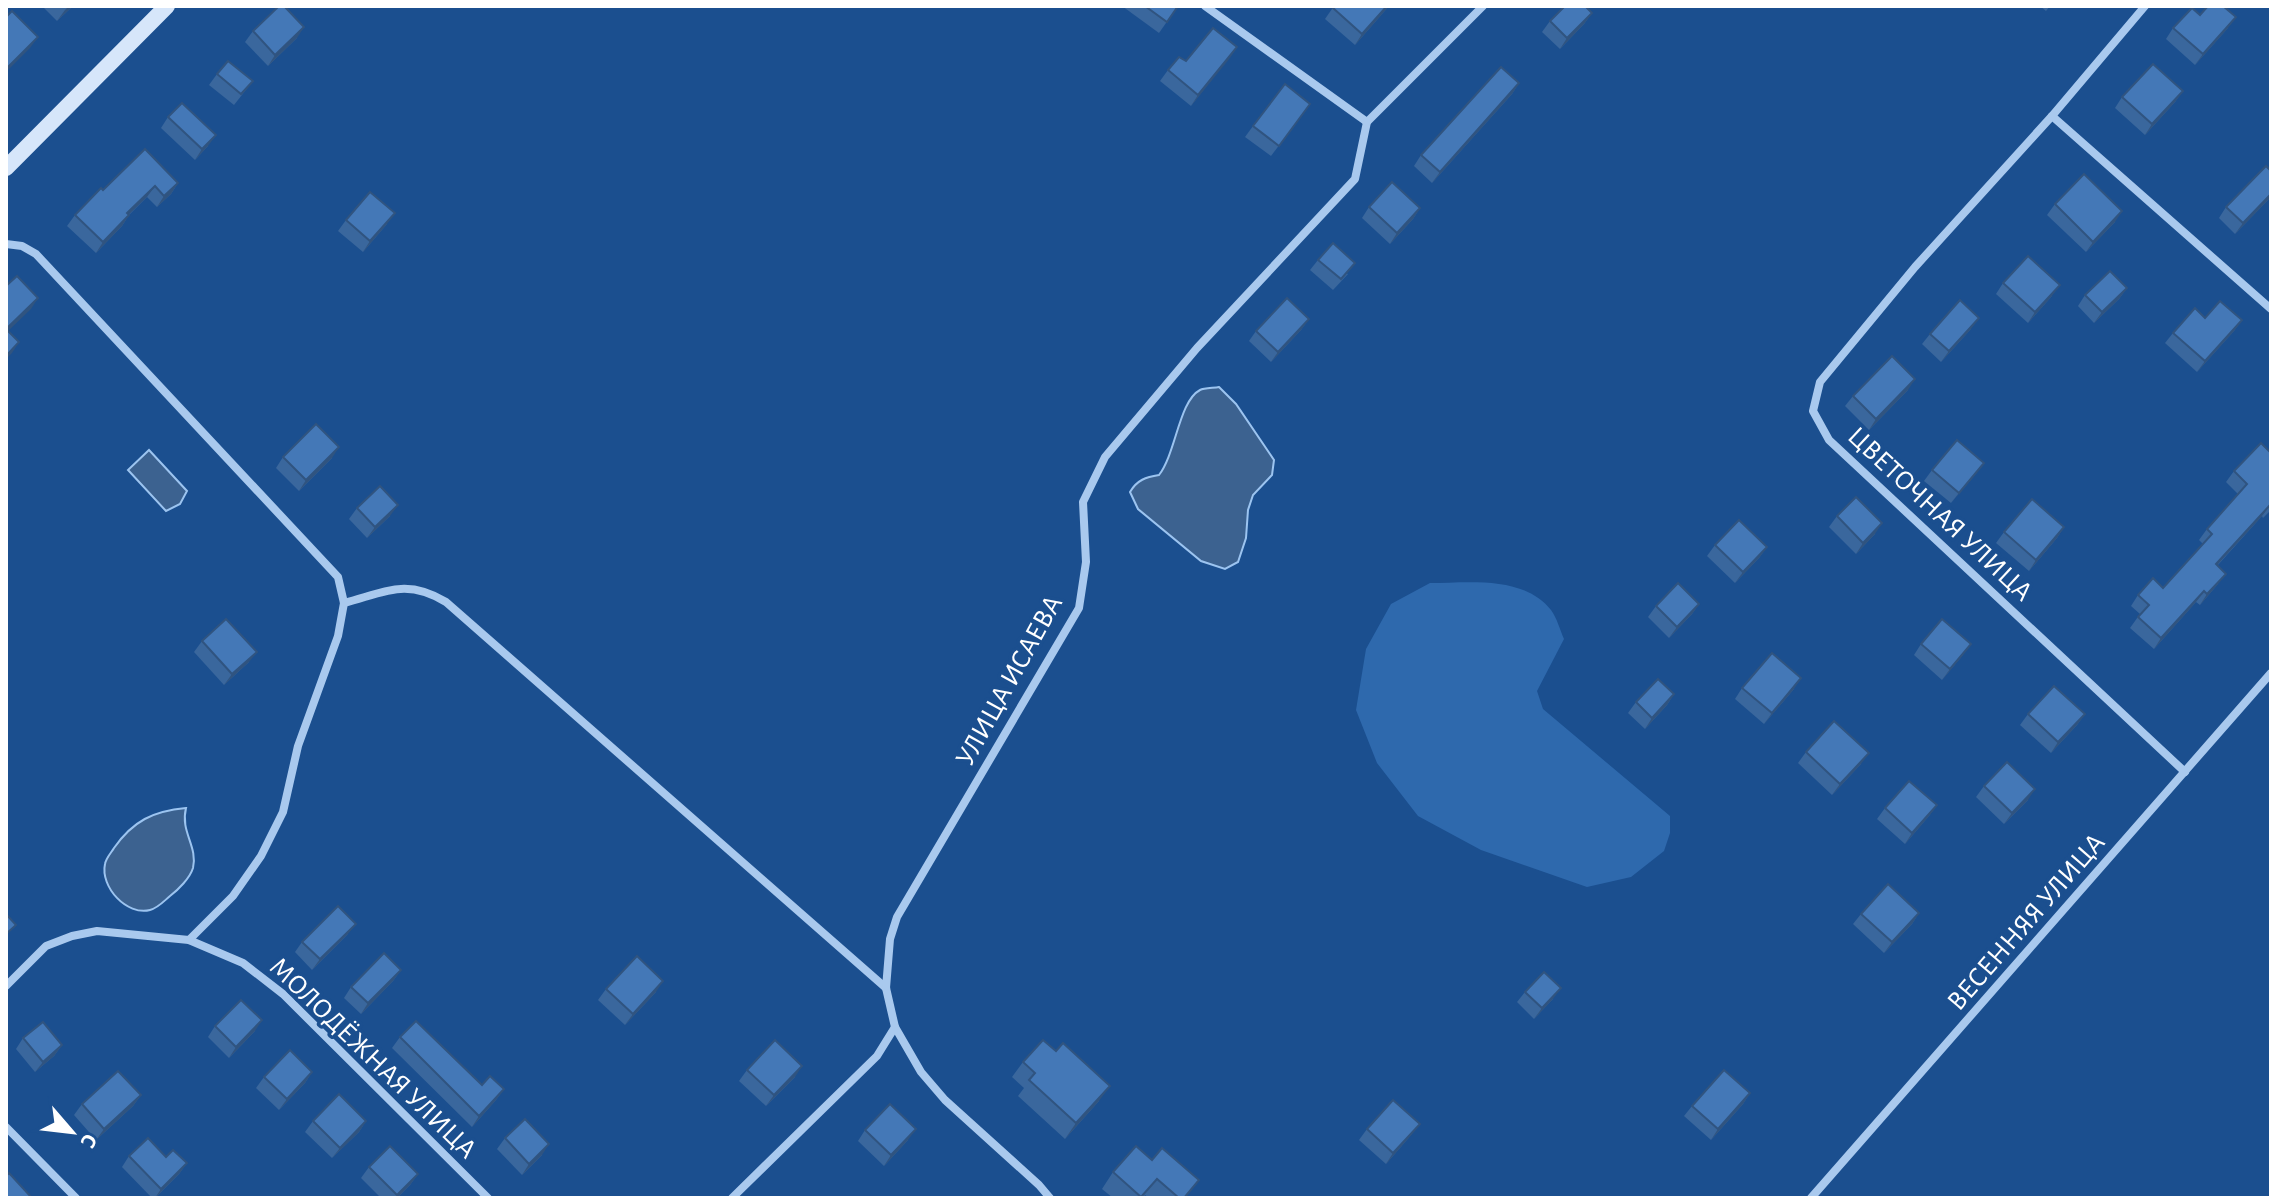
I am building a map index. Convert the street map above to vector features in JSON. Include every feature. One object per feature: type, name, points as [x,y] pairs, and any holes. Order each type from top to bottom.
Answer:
[{"type":"main road","points":[[6,168],[167,6]]},
{"type":"street","points":[[1205,6],[1367,122],[1483,6]]},
{"type":"street","name":"ЦВЕТОЧНАЯ УЛИЦА","points":[[2145,6],[2052,116],[1915,267],[1820,382],[1813,411],[1829,440],[2185,772]]},
{"type":"street","points":[[2052,116],[2271,309]]},
{"type":"street","name":"УЛИЦА ИСАЕВА","points":[[895,1027],[886,988],[890,939],[897,917],[1079,608],[1086,562],[1083,502],[1105,457],[1197,348],[1355,179],[1367,122]]},
{"type":"street","points":[[6,244],[22,246],[36,254],[338,577],[344,603],[338,636],[298,746],[283,812],[261,856],[233,896],[189,940]]},
{"type":"street","points":[[344,603],[401,588],[425,590],[446,602],[886,988]]},
{"type":"street","name":"ВЕСЕННЯЯ УЛИЦА","points":[[1811,1198],[2271,673]]},
{"type":"street","name":"МОЛОДЁЖНАЯ УЛИЦА","points":[[6,986],[46,946],[97,931],[189,940],[243,963],[283,994],[488,1198]]},
{"type":"street","points":[[732,1198],[877,1056],[895,1027],[921,1072],[945,1100],[1050,1198]]},
{"type":"street","points":[[6,1127],[76,1198]]},
{"type":"shaded area","points":[[1219,387],[1236,404],[1274,460],[1272,475],[1253,495],[1248,510],[1246,538],[1238,562],[1225,569],[1201,561],[1138,509],[1130,492],[1142,480],[1159,475],[1193,396],[1202,389]]},
{"type":"shaded area","points":[[149,450],[187,491],[180,504],[166,511],[128,470]]},
{"type":"shaded area","points":[[1478,582],[1511,586],[1526,591],[1551,610],[1564,639],[1537,691],[1543,709],[1670,816],[1670,833],[1664,851],[1631,877],[1587,887],[1481,850],[1418,816],[1377,763],[1356,710],[1366,649],[1391,604],[1430,583]]},
{"type":"shaded area","points":[[186,808],[185,824],[194,860],[189,876],[153,909],[141,911],[124,904],[107,882],[105,864],[109,856],[136,824],[154,815]]},
{"type":"building","points":[[279,6],[284,6],[304,27],[275,55],[253,31]]},
{"type":"building","points":[[1145,6],[1178,6],[1167,22]]},
{"type":"building","points":[[1334,6],[1387,6],[1362,34]]},
{"type":"building","points":[[1565,6],[1585,6],[1592,13],[1567,38],[1550,21]]},
{"type":"building","points":[[2208,6],[2223,6],[2236,17],[2203,54],[2173,28],[2192,8],[2200,15]]},
{"type":"building","points":[[12,11],[38,37],[6,69],[6,17]]},
{"type":"building","points":[[1213,28],[1237,47],[1198,95],[1168,70],[1179,57],[1186,61]]},
{"type":"building","points":[[228,61],[253,81],[241,94],[217,74]]},
{"type":"building","points":[[2153,64],[2183,91],[2152,124],[2122,97]]},
{"type":"building","points":[[1501,67],[1519,83],[1440,172],[1421,155]]},
{"type":"building","points":[[1285,84],[1310,104],[1279,146],[1253,126]]},
{"type":"building","points":[[182,103],[216,135],[202,149],[168,117]]},
{"type":"building","points":[[145,149],[178,183],[164,196],[155,186],[103,242],[75,215]]},
{"type":"building","points":[[2266,166],[2271,171],[2271,194],[2243,223],[2226,207]]},
{"type":"building","points":[[2084,174],[2122,211],[2093,242],[2055,204]]},
{"type":"building","points":[[1392,182],[1420,208],[1397,233],[1369,207]]},
{"type":"building","points":[[370,192],[395,213],[370,241],[346,220]]},
{"type":"building","points":[[1333,243],[1355,263],[1341,279],[1318,260]]},
{"type":"building","points":[[2028,256],[2060,285],[2035,312],[2003,283]]},
{"type":"building","points":[[2110,271],[2127,288],[2102,312],[2085,295]]},
{"type":"building","points":[[17,276],[38,298],[6,329],[6,286]]},
{"type":"building","points":[[1287,298],[1309,319],[1278,352],[1256,331]]},
{"type":"building","points":[[1960,300],[1979,318],[1949,351],[1930,334]]},
{"type":"building","points":[[2220,301],[2242,320],[2205,361],[2173,333],[2195,308],[2205,318]]},
{"type":"building","points":[[6,329],[19,342],[6,356]]},
{"type":"building","points":[[1892,356],[1915,379],[1876,419],[1853,396]]},
{"type":"building","points":[[316,424],[339,447],[306,480],[283,457]]},
{"type":"building","points":[[1957,440],[1984,463],[1959,493],[1932,470]]},
{"type":"building","points":[[2261,443],[2271,453],[2271,507],[2216,564],[2226,574],[2207,594],[2204,591],[2161,638],[2138,617],[2149,605],[2138,595],[2153,578],[2163,588],[2212,534],[2207,529],[2247,484],[2234,471]]},
{"type":"building","points":[[380,486],[398,505],[375,527],[357,508]]},
{"type":"building","points":[[1856,497],[1882,523],[1863,543],[1837,516]]},
{"type":"building","points":[[2032,499],[2064,527],[2036,560],[2004,532]]},
{"type":"building","points":[[1739,520],[1767,547],[1743,572],[1715,545]]},
{"type":"building","points":[[1678,583],[1699,604],[1677,627],[1656,606]]},
{"type":"building","points":[[226,619],[257,652],[232,674],[202,641]]},
{"type":"building","points":[[1942,619],[1971,644],[1950,669],[1921,644]]},
{"type":"building","points":[[1772,653],[1801,678],[1772,713],[1742,688]]},
{"type":"building","points":[[1658,679],[1674,694],[1652,718],[1636,702]]},
{"type":"building","points":[[2054,686],[2085,714],[2058,742],[2028,714]]},
{"type":"building","points":[[1834,721],[1869,753],[1840,784],[1806,752]]},
{"type":"building","points":[[2007,762],[2035,789],[2012,813],[1984,786]]},
{"type":"building","points":[[1909,781],[1937,805],[1912,833],[1885,808]]},
{"type":"building","points":[[1888,884],[1919,913],[1892,942],[1861,914]]},
{"type":"building","points":[[338,906],[356,924],[320,959],[302,942]]},
{"type":"building","points":[[6,914],[16,925],[6,934]]},
{"type":"building","points":[[384,953],[401,970],[368,1003],[351,987]]},
{"type":"building","points":[[637,956],[663,981],[633,1014],[606,989]]},
{"type":"building","points":[[1544,972],[1561,988],[1542,1008],[1525,992]]},
{"type":"building","points":[[241,1000],[262,1020],[236,1047],[215,1026]]},
{"type":"building","points":[[416,1021],[482,1085],[490,1076],[504,1089],[479,1116],[400,1037]]},
{"type":"building","points":[[43,1022],[62,1045],[43,1062],[23,1038]]},
{"type":"building","points":[[775,1040],[802,1066],[774,1095],[747,1070]]},
{"type":"building","points":[[1043,1040],[1056,1051],[1063,1043],[1110,1086],[1076,1123],[1029,1080],[1035,1073],[1023,1062]]},
{"type":"building","points":[[290,1050],[312,1072],[287,1099],[264,1077]]},
{"type":"building","points":[[1724,1070],[1750,1093],[1718,1129],[1692,1106]]},
{"type":"building","points":[[118,1071],[141,1095],[104,1129],[82,1104]]},
{"type":"building","points":[[339,1094],[366,1121],[340,1148],[313,1121]]},
{"type":"building","points":[[1393,1100],[1420,1124],[1393,1153],[1367,1129]]},
{"type":"building","points":[[890,1104],[916,1129],[891,1155],[865,1130]]},
{"type":"building","points":[[525,1119],[549,1144],[529,1164],[505,1138]]},
{"type":"building","points":[[148,1138],[166,1157],[173,1150],[187,1163],[161,1189],[129,1156]]},
{"type":"building","points":[[390,1146],[418,1174],[397,1195],[369,1167]]},
{"type":"building","points":[[1136,1146],[1152,1160],[1162,1148],[1199,1180],[1184,1198],[1179,1198],[1157,1179],[1141,1197],[1113,1172]]},
{"type":"building","points":[[9,1173],[32,1198],[6,1198],[6,1176]]}]
